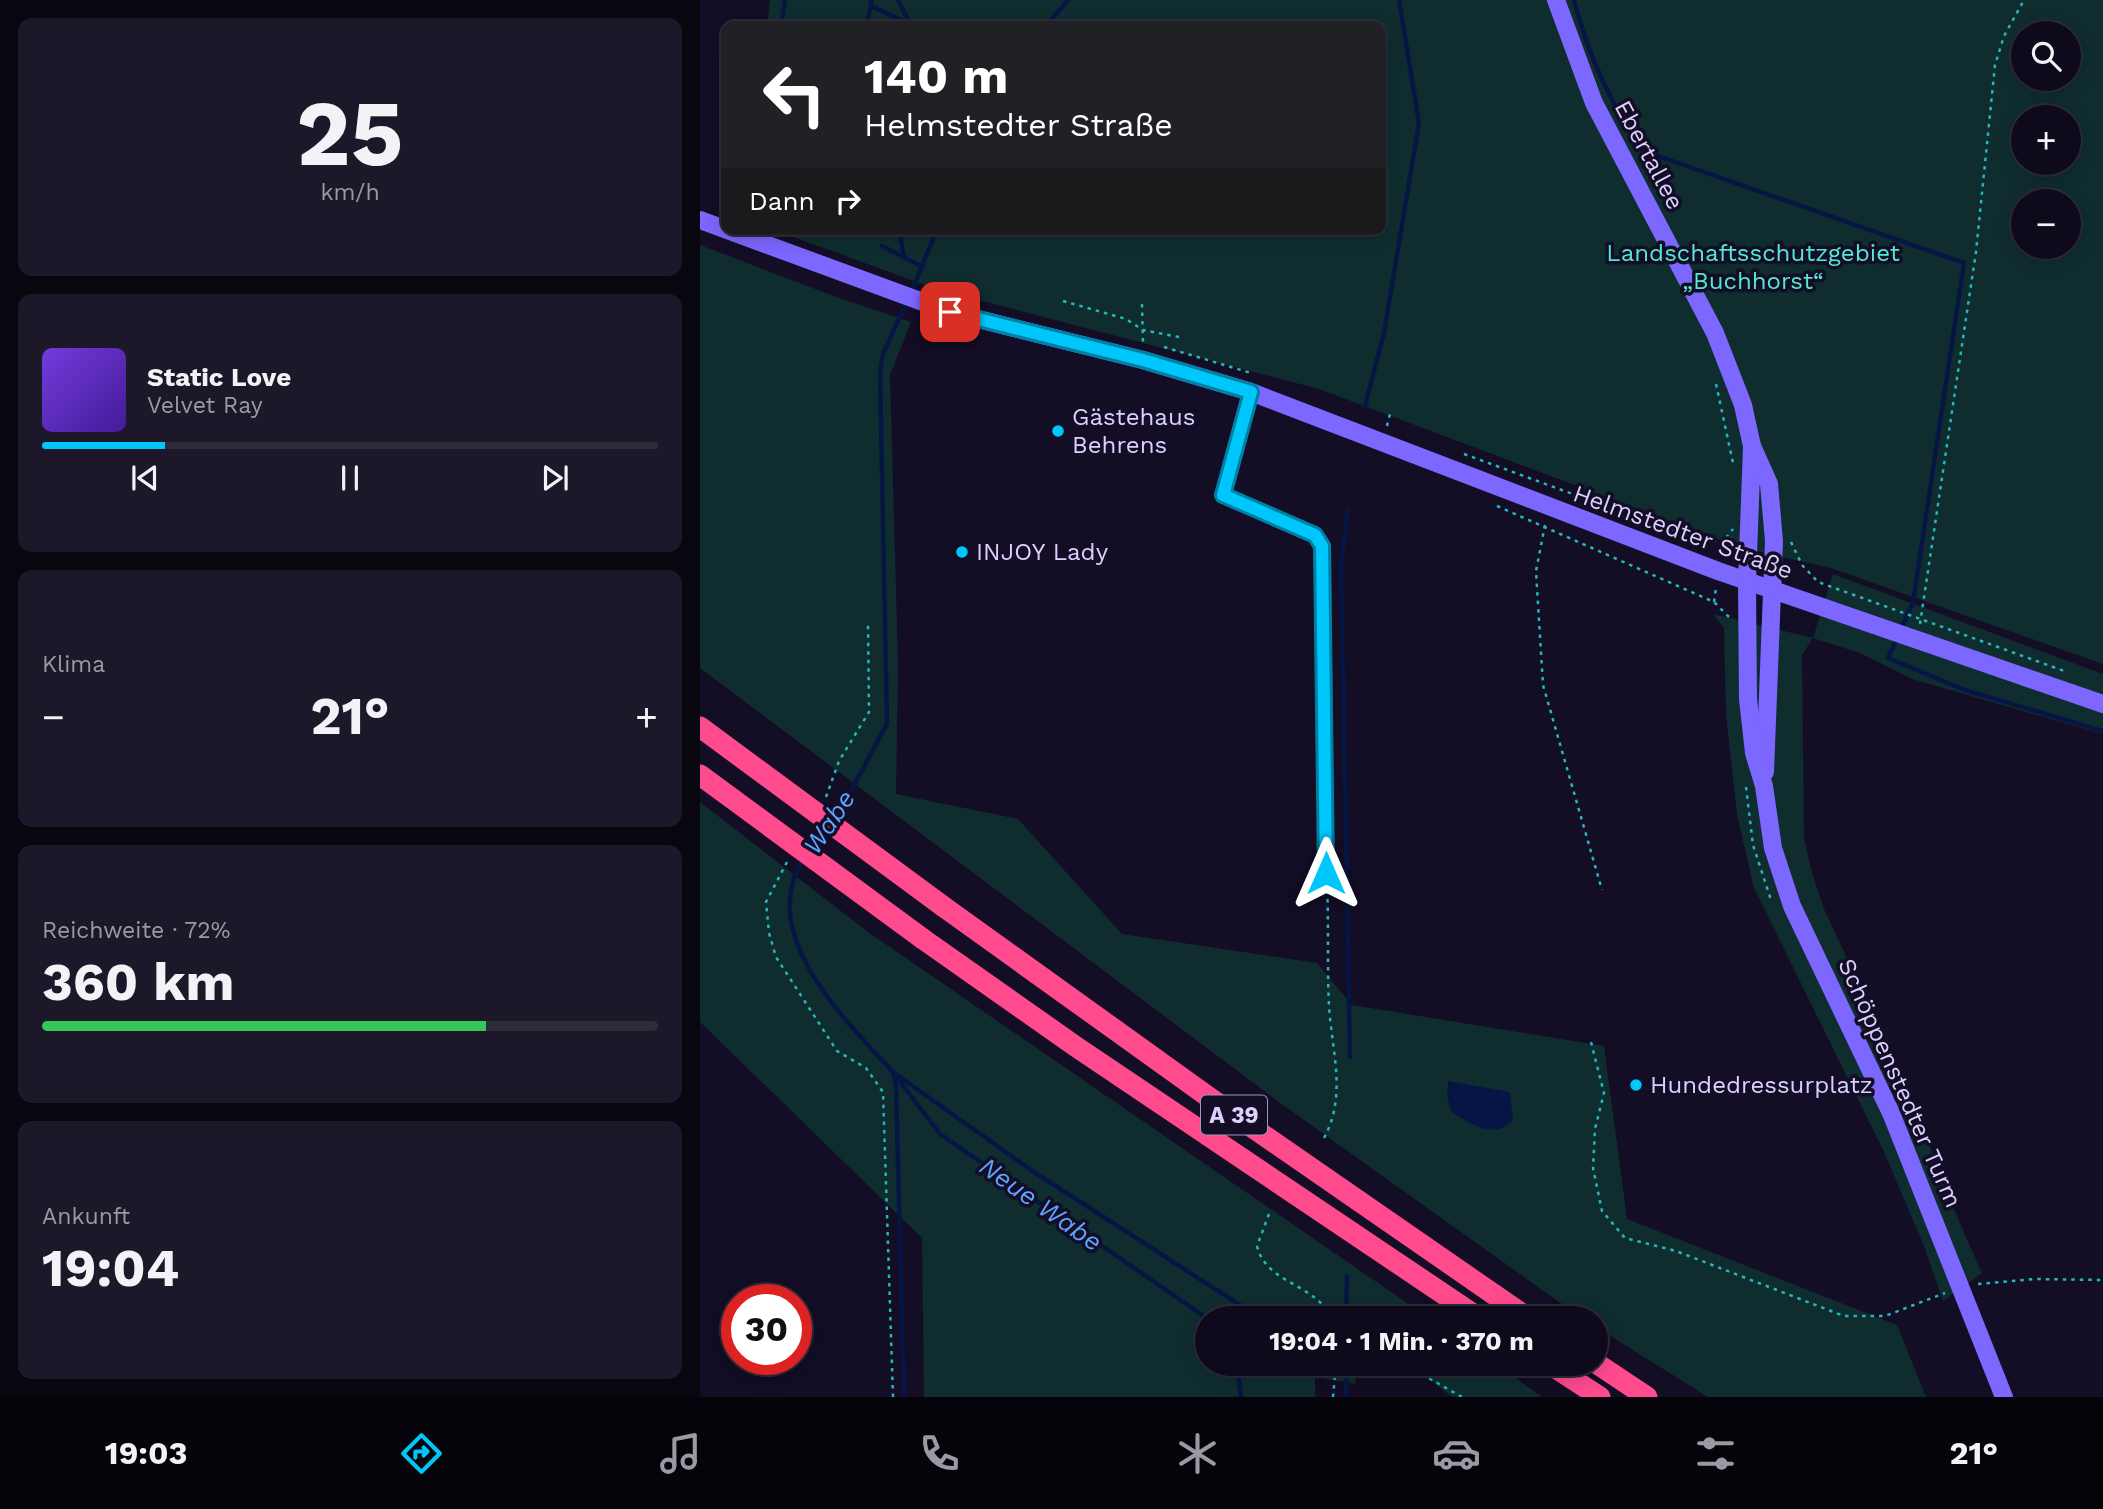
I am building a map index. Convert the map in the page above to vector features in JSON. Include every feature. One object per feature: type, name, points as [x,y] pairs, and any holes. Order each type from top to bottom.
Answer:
[{"type":"highway","name":"A 39","points":[[700,727],[1210,1098],[1511,1306]]},
{"type":"highway","name":"A 39","points":[[700,775],[923,939],[1075,1046],[1461,1306]]},
{"type":"highway","points":[[1608,1371],[1647,1397]]},
{"type":"highway","points":[[1558,1376],[1583,1397]]},
{"type":"highway","points":[[1568,1376],[1600,1397]]},
{"type":"main road","name":"Ebertallee","points":[[1556,0],[1594,103],[1715,332],[1743,405],[1752,446],[1769,484],[1774,541],[1773,591]]},
{"type":"main road","name":"Helmstedter Straße","points":[[700,220],[721,228]]},
{"type":"main road","name":"Helmstedter Straße","points":[[740,235],[950,312],[1143,360],[1251,392],[1747,582],[2103,704]]},
{"type":"main road","name":"Ebertallee","points":[[1747,582],[1751,539],[1752,446]]},
{"type":"main road","name":"Schöppenstedter Turm","points":[[1747,582],[1748,699],[1754,753],[1764,786],[1773,848],[1792,906],[1891,1113],[2004,1397]]},
{"type":"main road","name":"Schöppenstedter Turm","points":[[1764,786],[1773,591]]},
{"type":"street","points":[[1251,392],[1223,495],[1315,535],[1322,546],[1326,873]]},
{"type":"path","points":[[1916,642],[1976,252],[1995,65],[2004,36],[2024,0]]},
{"type":"path","points":[[1063,301],[1126,319],[1143,330],[1184,338]]},
{"type":"path","points":[[1142,304],[1143,330]]},
{"type":"path","points":[[1713,373],[1725,416],[1734,468]]},
{"type":"path","points":[[1494,505],[1545,525],[1714,602]]},
{"type":"path","points":[[1734,521],[1734,528],[1726,538],[1751,539]]},
{"type":"path","points":[[1545,525],[1536,571],[1543,685],[1602,890]]},
{"type":"path","points":[[1774,541],[1792,542],[1802,565],[1818,582],[2075,675]]},
{"type":"path","points":[[1324,1138],[1335,1115],[1338,1096],[1329,1007],[1326,873]]},
{"type":"path","points":[[1591,1042],[1604,1093],[1595,1129],[1593,1168],[1602,1211],[1625,1238],[1676,1251],[1844,1316],[1885,1316],[1962,1287],[2036,1279],[2103,1280]]},
{"type":"path","points":[[883,1093],[893,1397]]},
{"type":"path","points":[[1269,1214],[1257,1246],[1264,1264],[1314,1297],[1321,1306]]},
{"type":"path","points":[[1333,1376],[1333,1397]]},
{"type":"path","points":[[1425,1376],[1462,1397]]},
{"type":"green space","name":"Landschaftsschutzgebiet „Buchhorst“","points":[[770,0],[2103,0],[2103,664],[1831,568],[1742,548],[1319,389],[933,288],[788,235],[1386,235],[1386,21],[768,21]]},
{"type":"green space","points":[[700,245],[839,298],[911,322],[890,375],[898,665],[896,794],[1018,819],[1122,934],[1317,963],[1352,1005],[1604,1046],[1627,1219],[1897,1325],[1926,1397],[1708,1397],[1608,1334],[1608,1306],[1565,1306],[1279,1102],[700,668]]},
{"type":"green space","points":[[1833,574],[2103,674],[2103,734],[1912,679],[1860,653],[1813,638]]},
{"type":"green space","points":[[1713,614],[1813,638],[1802,655],[1804,838],[1824,909],[1907,1087],[1982,1273],[1943,1301],[1924,1246],[1884,1152],[1754,888],[1737,815],[1726,716],[1724,628]]},
{"type":"green space","points":[[700,802],[868,932],[1412,1306],[1195,1306],[1195,1376],[1356,1376],[1355,1384],[1315,1377],[1315,1397],[924,1397],[922,1238],[700,1022]]},
{"type":"green space","points":[[1425,1376],[1513,1376],[1542,1397],[1452,1397]]},
{"type":"water","points":[[1448,1081],[1510,1092],[1513,1121],[1498,1129],[1490,1129],[1466,1121],[1451,1111],[1447,1096]]},
{"type":"waterway","points":[[782,21],[785,0]]},
{"type":"waterway","points":[[871,0],[871,6],[903,21]]},
{"type":"waterway","points":[[898,0],[908,21]]},
{"type":"waterway","name":"Wabe","points":[[1050,21],[1068,0]]},
{"type":"waterway","points":[[1365,406],[1384,333],[1419,123],[1399,0]]},
{"type":"waterway","points":[[1574,0],[1602,79],[1621,117],[1644,151],[1964,263],[1913,603],[1900,631]]},
{"type":"waterway","points":[[867,21],[871,6]]},
{"type":"waterway","points":[[900,235],[904,257]]},
{"type":"waterway","name":"Wabe","points":[[911,293],[935,235]]},
{"type":"waterway","points":[[882,246],[923,267]]},
{"type":"waterway","name":"Wabe","points":[[832,817],[845,802],[887,724],[880,373],[883,354],[907,301]]},
{"type":"waterway","points":[[1348,511],[1341,563],[1350,1057]]},
{"type":"waterway","points":[[1897,639],[1888,658],[1965,690],[2103,731]]},
{"type":"waterway","name":"Wabe","points":[[809,848],[825,827]]},
{"type":"waterway","name":"Wabe","points":[[803,859],[791,888],[790,916],[798,945],[812,974],[831,1001],[893,1072],[896,1086],[904,1397]]},
{"type":"waterway","points":[[893,1072],[1031,1170],[1241,1306]]},
{"type":"waterway","name":"Neue Wabe","points":[[895,1075],[940,1134],[1195,1310]]},
{"type":"waterway","points":[[1346,1306],[1347,1277]]},
{"type":"waterway","name":"Neue Wabe","points":[[1239,1376],[1241,1397]]},
{"type":"waterway","points":[[1346,1376],[1346,1397]]},
{"type":"place","name":"Gästehaus Behrens","points":[[1058,431]]},
{"type":"place","name":"INJOY Lady","points":[[962,552]]},
{"type":"place","name":"Hundedressurplatz","points":[[1636,1085]]},
{"type":"route","points":[[950,312],[1143,360],[1251,392],[1223,495],[1315,535],[1320,540],[1324,554],[1326,873]]}]
